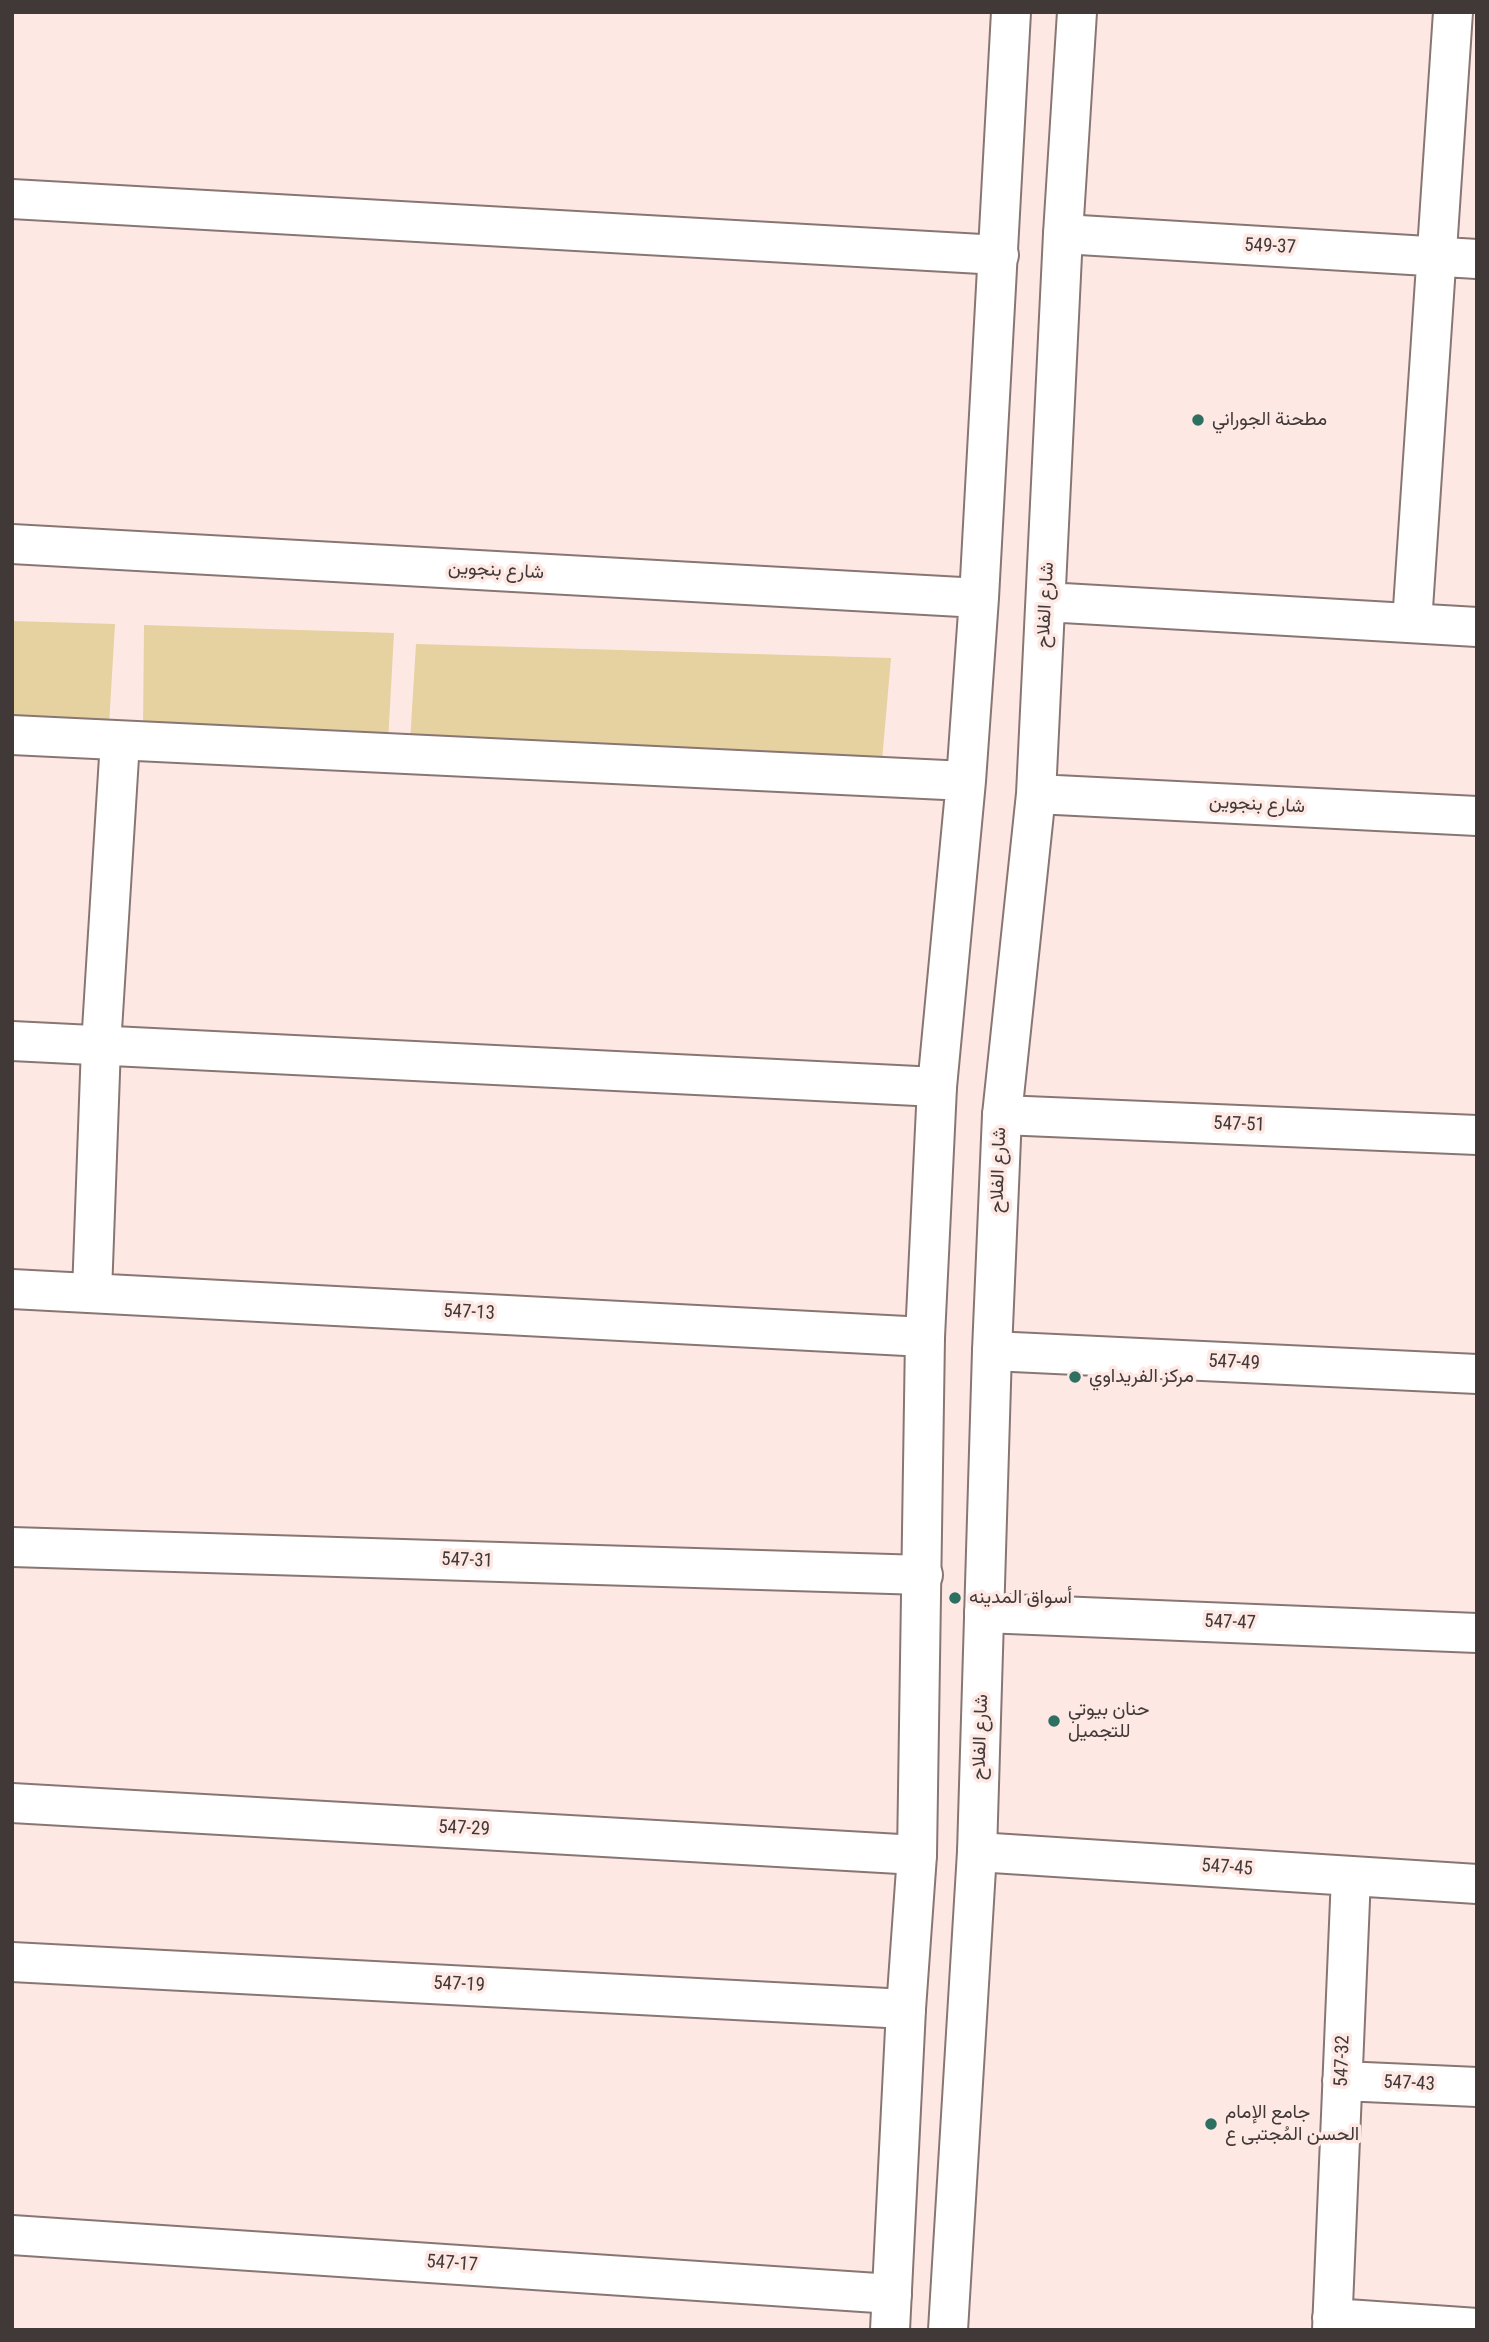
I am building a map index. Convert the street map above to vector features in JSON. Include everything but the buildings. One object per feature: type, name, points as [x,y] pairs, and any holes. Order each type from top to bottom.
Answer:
[{"type":"street","points":[[891,2312],[906,2009],[917,1856],[925,1337],[937,1087],[966,781],[979,598],[1012,12]]},
{"type":"street","name":"شارع الفلاح","points":[[948,2330],[977,1852],[1002,1115],[1036,794],[1063,234],[1077,12]]},
{"type":"street","points":[[1412,623],[1437,257],[1461,22]]},
{"type":"street","points":[[12,199],[999,255]]},
{"type":"street","name":"549-37","points":[[1063,234],[1477,259]]},
{"type":"street","name":"شارع بنجوين","points":[[12,544],[979,598]]},
{"type":"street","points":[[1046,602],[1477,627]]},
{"type":"street","points":[[12,736],[966,781]]},
{"type":"street","points":[[92,1293],[101,1046],[120,741]]},
{"type":"street","name":"شارع بنجوين","points":[[1036,794],[1477,816]]},
{"type":"street","points":[[12,1041],[937,1087]]},
{"type":"street","name":"547-51","points":[[1002,1115],[1477,1135]]},
{"type":"street","name":"547-13","points":[[12,1289],[925,1337]]},
{"type":"street","name":"547-49","points":[[992,1351],[1477,1374]]},
{"type":"street","name":"547-31","points":[[12,1547],[923,1575]]},
{"type":"street","name":"547-47","points":[[984,1613],[1477,1633]]},
{"type":"street","name":"547-29","points":[[12,1803],[917,1856]]},
{"type":"street","name":"547-45","points":[[977,1852],[1477,1884]]},
{"type":"street","name":"547-32","points":[[1332,2324],[1351,1876]]},
{"type":"street","name":"547-19","points":[[12,1962],[906,2009]]},
{"type":"street","name":"547-43","points":[[1342,2081],[1477,2087]]},
{"type":"street","name":"547-17","points":[[12,2235],[891,2312]]},
{"type":"street","points":[[1332,2324],[1477,2329]]},
{"type":"shaded area","points":[[12,621],[115,624],[109,725],[12,721]]},
{"type":"shaded area","points":[[144,625],[394,633],[388,742],[143,730]]},
{"type":"shaded area","points":[[416,644],[891,658],[881,772],[410,743]]},
{"type":"place","name":"مطحنة الجوراني","points":[[1198,420]]},
{"type":"place","name":"مركز الفريداوي","points":[[1075,1377]]},
{"type":"place","name":"أسواق المدينه","points":[[955,1598]]},
{"type":"place","name":"حنان بيوتي للتجميل","points":[[1054,1721]]},
{"type":"place","name":"جامع الإمام الحسن المُجتبى ع","points":[[1211,2124]]}]
